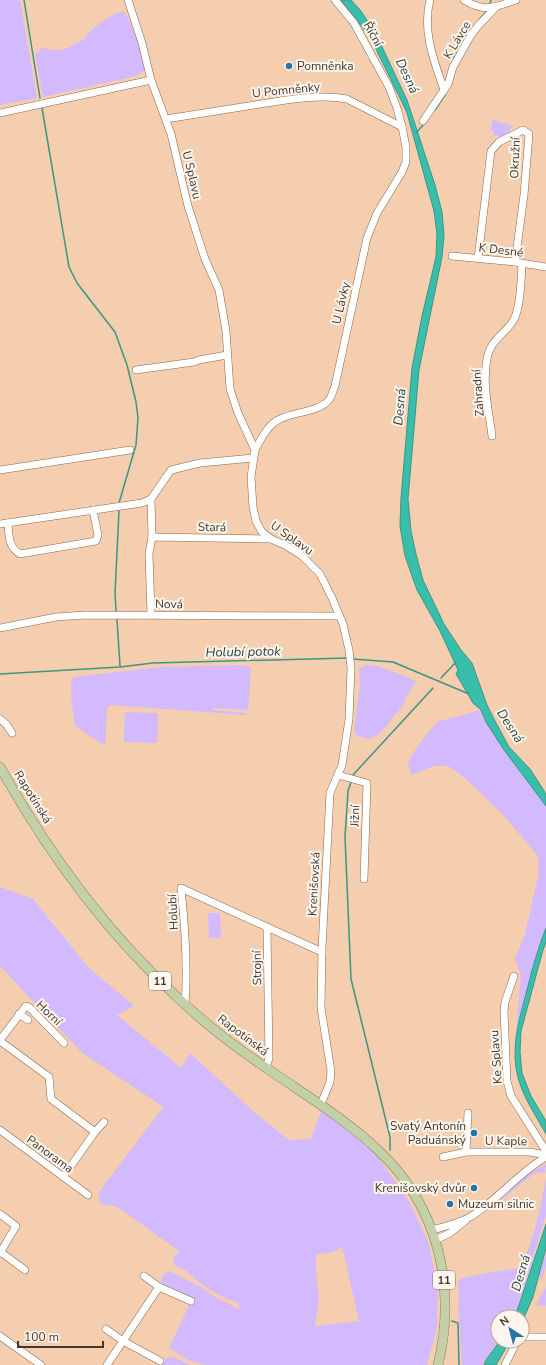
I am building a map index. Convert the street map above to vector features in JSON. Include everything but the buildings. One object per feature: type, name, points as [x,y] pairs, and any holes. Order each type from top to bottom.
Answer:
[{"type":"main road","name":"Rapotínská","points":[[0,767],[58,858],[100,916],[142,963],[185,1004],[227,1039],[266,1068],[321,1104],[361,1135],[391,1164],[412,1192],[424,1212],[432,1230],[442,1269],[445,1288],[443,1345],[438,1365]]},
{"type":"street","name":"U Splavu","points":[[128,0],[152,80],[171,134],[188,206],[205,259],[219,290],[226,331],[230,389],[238,413],[255,450],[251,478],[253,507],[256,521],[262,532],[272,539],[285,544],[301,555],[320,574],[343,624],[351,665]]},
{"type":"street","name":"Říční","points":[[335,0],[354,23],[389,87],[402,127]]},
{"type":"street","name":"K Lávce","points":[[430,0],[427,24],[431,50],[446,87]]},
{"type":"street","points":[[464,0],[482,7],[516,0]]},
{"type":"street","name":"K Lávce","points":[[423,121],[446,87],[453,67],[468,40],[496,5]]},
{"type":"street","points":[[0,113],[152,80]]},
{"type":"street","name":"U Pomněnky","points":[[166,119],[286,100],[338,97],[347,99],[402,127]]},
{"type":"street","name":"U Lávky","points":[[255,450],[274,422],[279,419],[310,410],[329,400],[335,386],[367,238],[377,213],[402,172],[406,162],[406,147],[402,127]]},
{"type":"street","name":"Okružní","points":[[478,258],[491,151],[499,142],[523,130],[529,134],[524,195],[514,262]]},
{"type":"street","name":"K Desné","points":[[452,256],[514,262],[546,267]]},
{"type":"street","name":"Zahradní","points":[[492,436],[485,379],[487,357],[494,342],[513,321],[517,312],[522,264]]},
{"type":"street","points":[[136,370],[194,362],[228,355]]},
{"type":"street","points":[[0,470],[130,450]]},
{"type":"street","points":[[0,524],[142,503],[151,499],[171,470],[200,463],[253,458]]},
{"type":"street","points":[[151,499],[152,537],[149,554],[151,614]]},
{"type":"street","points":[[8,523],[11,546],[20,554],[96,541],[98,535],[93,510]]},
{"type":"street","name":"Stará","points":[[152,537],[272,539]]},
{"type":"street","name":"Nová","points":[[0,628],[56,617],[85,615],[151,614],[339,616]]},
{"type":"street","name":"Krenišovská","points":[[321,1104],[330,1082],[331,1071],[322,1008],[322,952],[330,793],[342,765],[349,719],[351,665]]},
{"type":"street","points":[[0,719],[6,724],[12,733]]},
{"type":"street","name":"Jižní","points":[[338,775],[367,783],[364,880]]},
{"type":"street","name":"Holubí","points":[[185,1004],[187,983],[181,888],[268,928]]},
{"type":"street","points":[[268,928],[322,952]]},
{"type":"street","name":"Strojní","points":[[266,1068],[269,1058],[268,928]]},
{"type":"street","name":"Ke Splavu","points":[[514,976],[505,1002],[504,1012],[507,1081],[511,1096],[546,1151]]},
{"type":"street","name":"Horní","points":[[0,1041],[19,1014],[26,1006],[29,1006],[64,1043]]},
{"type":"street","name":"Horní","points":[[19,1014],[28,1020]]},
{"type":"street","points":[[0,1041],[49,1077],[52,1099],[95,1132]]},
{"type":"street","name":"U Kaple","points":[[466,1152],[468,1113]]},
{"type":"street","points":[[63,1177],[95,1132],[104,1122]]},
{"type":"street","name":"Panorama","points":[[0,1130],[88,1195]]},
{"type":"street","name":"U Kaple","points":[[443,1157],[466,1152],[530,1152],[546,1156]]},
{"type":"street","points":[[432,1230],[468,1218],[480,1211],[514,1181],[546,1156]]},
{"type":"street","points":[[0,1214],[16,1226],[1,1253],[25,1270]]},
{"type":"street","points":[[435,1240],[450,1233],[468,1218]]},
{"type":"street","points":[[144,1276],[159,1287],[191,1300]]},
{"type":"street","points":[[107,1365],[159,1287]]},
{"type":"street","points":[[106,1329],[160,1361]]},
{"type":"street","points":[[0,1336],[41,1365]]},
{"type":"street","points":[[530,1337],[546,1337]]},
{"type":"street","points":[[504,1365],[513,1349]]},
{"type":"shaded area","points":[[0,0],[20,0],[37,98],[0,105]]},
{"type":"shaded area","points":[[124,11],[129,19],[139,46],[144,71],[136,76],[43,97],[35,54],[39,52],[41,47],[53,50],[68,48],[83,39],[84,40],[89,33],[103,21]]},
{"type":"shaded area","points":[[493,120],[512,126],[508,135],[504,134],[502,138],[493,135],[494,131],[490,130]]},
{"type":"shaded area","points":[[242,665],[251,667],[248,710],[213,708],[213,710],[247,713],[246,715],[111,705],[107,709],[105,746],[75,726],[71,694],[73,677],[162,667]]},
{"type":"shaded area","points":[[367,665],[378,666],[412,679],[416,682],[407,695],[404,704],[382,731],[369,739],[357,736],[354,731],[360,685],[359,669]]},
{"type":"shaded area","points":[[481,710],[486,722],[504,750],[546,806],[546,928],[538,948],[516,1030],[521,975],[515,959],[525,934],[539,872],[538,856],[504,816],[465,778],[448,766],[434,766],[411,775],[408,761],[422,740],[437,722]]},
{"type":"shaded area","points":[[125,712],[158,713],[157,743],[124,742]]},
{"type":"shaded area","points":[[0,887],[33,899],[88,967],[134,1006],[117,1015],[181,1068],[190,1053],[255,1113],[289,1140],[311,1139],[321,1111],[348,1129],[372,1148],[410,1203],[429,1244],[438,1289],[437,1328],[427,1365],[205,1365],[190,1361],[169,1348],[192,1299],[161,1283],[161,1279],[164,1274],[169,1271],[201,1287],[213,1296],[239,1309],[240,1307],[237,1302],[227,1299],[212,1291],[186,1271],[173,1264],[174,1258],[179,1251],[119,1208],[103,1204],[99,1201],[99,1192],[161,1110],[165,1108],[81,1052],[0,966]],"holes":[[[342,1246],[359,1321],[315,1326],[319,1300],[316,1255],[333,1252]]]},
{"type":"shaded area","points":[[208,913],[220,913],[221,938],[209,938]]},
{"type":"shaded area","points":[[546,1164],[545,1173],[539,1172],[532,1175],[495,1205],[494,1204],[533,1170],[535,1171]]},
{"type":"shaded area","points":[[546,1179],[546,1215],[517,1309],[490,1309],[490,1349],[493,1349],[482,1365],[462,1365],[459,1279],[520,1268],[533,1236]]},
{"type":"shaded area","points":[[546,1252],[546,1266],[542,1278],[539,1277]]},
{"type":"shaded area","points":[[546,1287],[546,1306],[536,1305]]},
{"type":"shaded area","points":[[169,1357],[176,1358],[190,1365],[162,1365]]},
{"type":"water","points":[[341,0],[351,0],[361,11],[376,34],[407,100],[435,185],[442,212],[444,235],[442,257],[419,370],[408,499],[411,531],[416,554],[423,580],[444,624],[461,650],[472,663],[487,705],[509,747],[530,769],[546,794],[546,806],[504,750],[486,722],[481,710],[473,703],[456,674],[458,670],[440,631],[417,590],[405,556],[400,526],[401,498],[412,368],[422,316],[436,257],[437,234],[434,211],[407,113],[370,37]]},
{"type":"water","points":[[546,928],[546,942],[521,1031],[520,1052],[522,1073],[531,1096],[546,1121],[546,1134],[529,1105],[522,1089],[517,1073],[515,1052],[517,1031],[522,1010],[535,959]]},
{"type":"water","points":[[546,1224],[546,1248],[533,1297],[528,1309],[518,1309]]},
{"type":"water","points":[[494,1349],[505,1349],[496,1365],[484,1365]]},
{"type":"waterway","points":[[24,0],[40,98]]},
{"type":"waterway","points":[[489,6],[491,0]]},
{"type":"waterway","points":[[479,20],[487,11]]},
{"type":"waterway","points":[[453,60],[455,54],[468,34]]},
{"type":"waterway","points":[[435,110],[445,95]]},
{"type":"waterway","points":[[42,108],[69,267],[77,283],[115,332],[127,365],[136,402],[138,418],[136,445],[119,503]]},
{"type":"waterway","points":[[416,133],[424,124]]},
{"type":"waterway","points":[[116,611],[115,593],[119,511]]},
{"type":"waterway","points":[[117,620],[120,666]]},
{"type":"waterway","name":"Holubí potok","points":[[0,674],[120,667],[153,663],[348,658]]},
{"type":"waterway","name":"Holubí potok","points":[[353,659],[393,662],[469,694]]},
{"type":"waterway","points":[[441,678],[456,662]]},
{"type":"waterway","points":[[352,776],[433,688]]},
{"type":"waterway","points":[[351,782],[348,791],[345,837],[351,979],[390,1137],[390,1150]]},
{"type":"waterway","points":[[452,1321],[458,1323],[459,1365]]},
{"type":"place","name":"Pomněnka","points":[[289,66]]},
{"type":"place","name":"Svatý Antonín Paduánský","points":[[474,1133]]},
{"type":"place","name":"Krenišovský dvůr","points":[[474,1188]]},
{"type":"place","name":"Muzeum silnic","points":[[450,1204]]},
{"type":"water label","name":"Desná","points":[[407,76]]},
{"type":"water label","name":"Desná","points":[[400,407]]},
{"type":"water label","name":"Desná","points":[[510,726]]},
{"type":"water label","name":"Desná","points":[[521,1273]]}]
